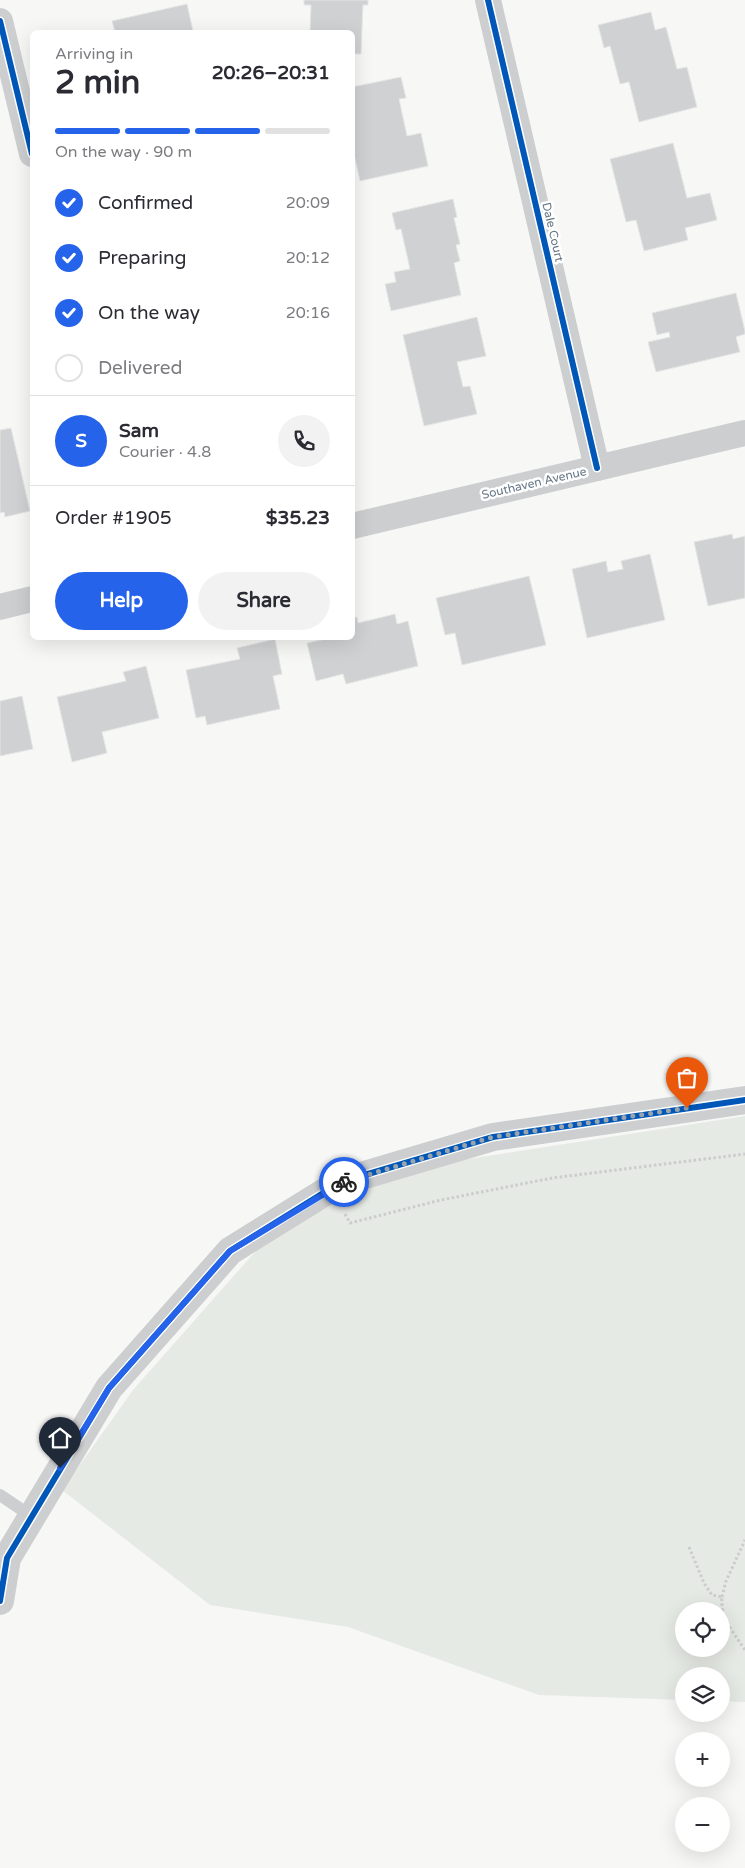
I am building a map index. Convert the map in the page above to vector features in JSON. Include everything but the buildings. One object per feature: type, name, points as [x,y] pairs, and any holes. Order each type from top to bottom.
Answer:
[{"type":"street","name":"Dale Court","points":[[488,0],[597,468]]},
{"type":"street","points":[[0,21],[30,146]]},
{"type":"street","name":"Southaven Avenue","points":[[355,525],[745,434]]},
{"type":"street","points":[[0,606],[30,599]]},
{"type":"street","points":[[0,1600],[4,1560],[109,1388],[230,1251],[341,1182],[493,1137],[745,1100]]},
{"type":"lane","points":[[0,1495],[31,1516]]},
{"type":"path","points":[[332,1188],[350,1223],[441,1200],[552,1178],[745,1154]]},
{"type":"path","points":[[745,1540],[726,1581],[721,1608],[725,1619],[745,1650]]},
{"type":"path","points":[[689,1548],[704,1583],[712,1595],[722,1597]]},
{"type":"shaded area","points":[[745,1116],[745,1702],[730,1701],[730,1667],[675,1667],[675,1700],[539,1695],[348,1627],[210,1605],[62,1490],[133,1390],[261,1245],[306,1217],[372,1186],[448,1162]]},
{"type":"cycle path","points":[[488,0],[597,468]]},
{"type":"cycle path","points":[[0,21],[30,146]]},
{"type":"cycle path","points":[[0,1601],[7,1558],[109,1388],[230,1251],[341,1182],[493,1137],[745,1100]]},
{"type":"way so far","points":[[344,1182],[493,1137],[687,1108]]},
{"type":"route","points":[[60,1468],[109,1388],[230,1251],[341,1182],[344,1182]]}]
